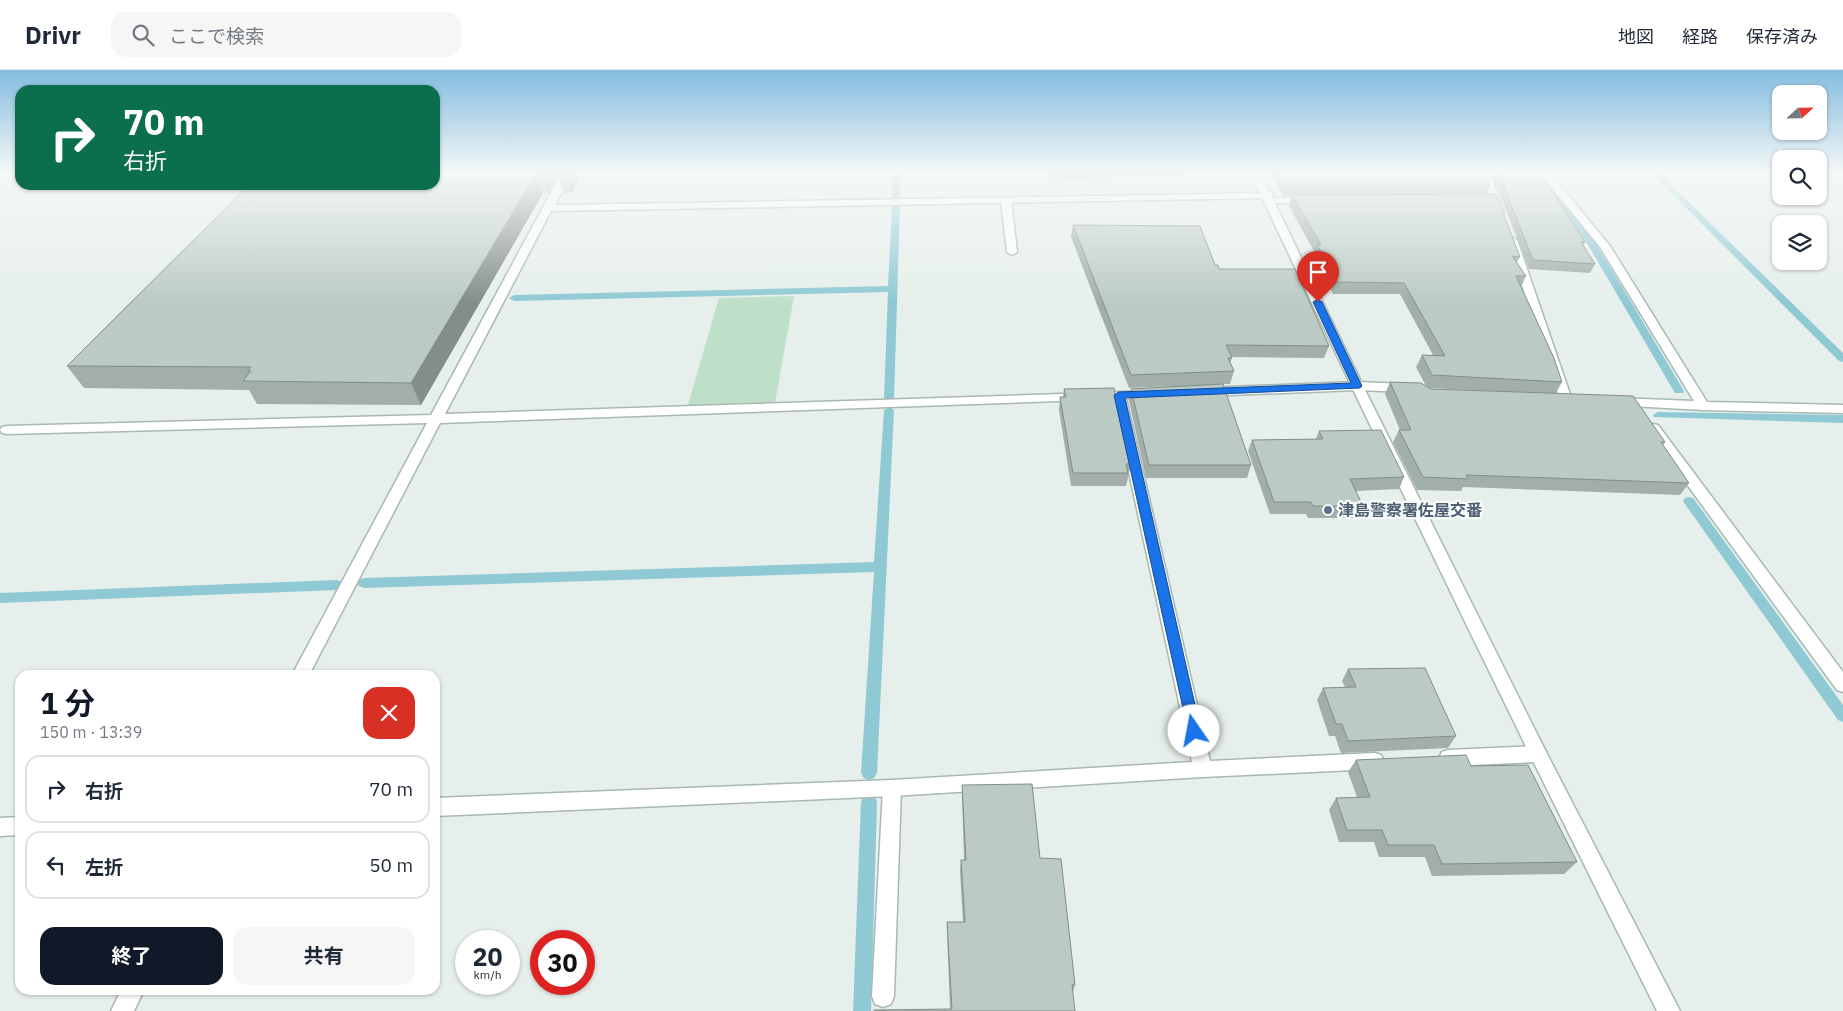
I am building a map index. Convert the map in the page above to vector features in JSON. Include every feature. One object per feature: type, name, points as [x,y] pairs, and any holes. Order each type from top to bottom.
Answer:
[{"type":"street","points":[[303,670],[544,216]]},
{"type":"street","points":[[1008,216],[1012,252]]},
{"type":"street","points":[[1277,216],[1357,386],[1538,754],[1669,1011]]},
{"type":"street","points":[[1499,216],[1507,229],[1571,400],[1547,399]]},
{"type":"street","points":[[1581,216],[1604,246],[1703,406]]},
{"type":"street","points":[[1189,392],[1357,386],[1417,388],[1422,392]]},
{"type":"street","points":[[7,430],[436,419],[1159,394]]},
{"type":"street","points":[[1119,395],[1203,769]]},
{"type":"street","points":[[1605,402],[1843,409]]},
{"type":"street","points":[[1635,403],[1843,685]]},
{"type":"street","points":[[1430,759],[1538,754]]},
{"type":"street","points":[[440,807],[892,788],[1203,769],[1390,760]]},
{"type":"street","points":[[883,996],[892,788]]},
{"type":"street","points":[[0,828],[15,826]]},
{"type":"street","points":[[122,1011],[130,995]]},
{"type":"green space","points":[[794,296],[775,403],[687,408],[719,298]]},
{"type":"building","points":[[218,216],[511,216],[411,383],[243,381],[251,371],[248,371],[251,367],[67,366]]},
{"type":"building","points":[[1304,216],[1504,216],[1520,257],[1512,256],[1526,276],[1516,276],[1554,358],[1562,382],[1432,375],[1422,355],[1445,356],[1404,283],[1337,282],[1317,245],[1321,245]]},
{"type":"building","points":[[1515,216],[1568,216],[1585,242],[1581,242],[1595,264],[1533,260]]},
{"type":"building","points":[[1073,225],[1200,226],[1215,265],[1218,265],[1219,269],[1295,269],[1329,346],[1226,345],[1232,358],[1228,358],[1234,371],[1131,375]]},
{"type":"building","points":[[1390,382],[1421,383],[1431,389],[1633,396],[1665,442],[1661,442],[1689,483],[1466,475],[1468,479],[1423,477],[1399,430],[1411,430]]},
{"type":"building","points":[[1223,384],[1251,465],[1149,465],[1131,389]]},
{"type":"building","points":[[1114,388],[1131,464],[1126,464],[1128,473],[1073,473],[1060,397],[1066,397],[1064,389]]},
{"type":"building","points":[[1381,430],[1404,477],[1350,479],[1363,506],[1313,506],[1311,502],[1274,502],[1252,440],[1323,439],[1319,431]]},
{"type":"building","points":[[1425,668],[1456,736],[1348,741],[1342,724],[1336,724],[1323,688],[1356,687],[1348,669]]},
{"type":"building","points":[[1466,755],[1471,766],[1528,765],[1577,862],[1442,864],[1434,845],[1388,845],[1382,830],[1347,830],[1336,798],[1370,797],[1356,760]]},
{"type":"building","points":[[1032,784],[1040,858],[1061,859],[1075,985],[1072,985],[1075,1011],[874,1011],[952,1009],[947,922],[965,922],[961,860],[966,860],[962,785]]},
{"type":"waterway","points":[[893,289],[896,216]]},
{"type":"waterway","points":[[1572,216],[1630,307],[1679,391]]},
{"type":"waterway","points":[[1698,216],[1843,359]]},
{"type":"waterway","points":[[514,298],[893,289]]},
{"type":"waterway","points":[[889,398],[893,289]]},
{"type":"waterway","points":[[869,773],[889,410]]},
{"type":"waterway","points":[[1658,415],[1843,419]]},
{"type":"waterway","points":[[1689,501],[1843,716]]},
{"type":"waterway","points":[[364,583],[880,567]]},
{"type":"waterway","points":[[0,598],[337,585]]},
{"type":"waterway","points":[[862,1011],[869,802]]},
{"type":"place","name":"津島警察署佐屋交番","points":[[1328,510]]},
{"type":"route","points":[[1194,731],[1119,395],[1357,386],[1318,302]]}]
